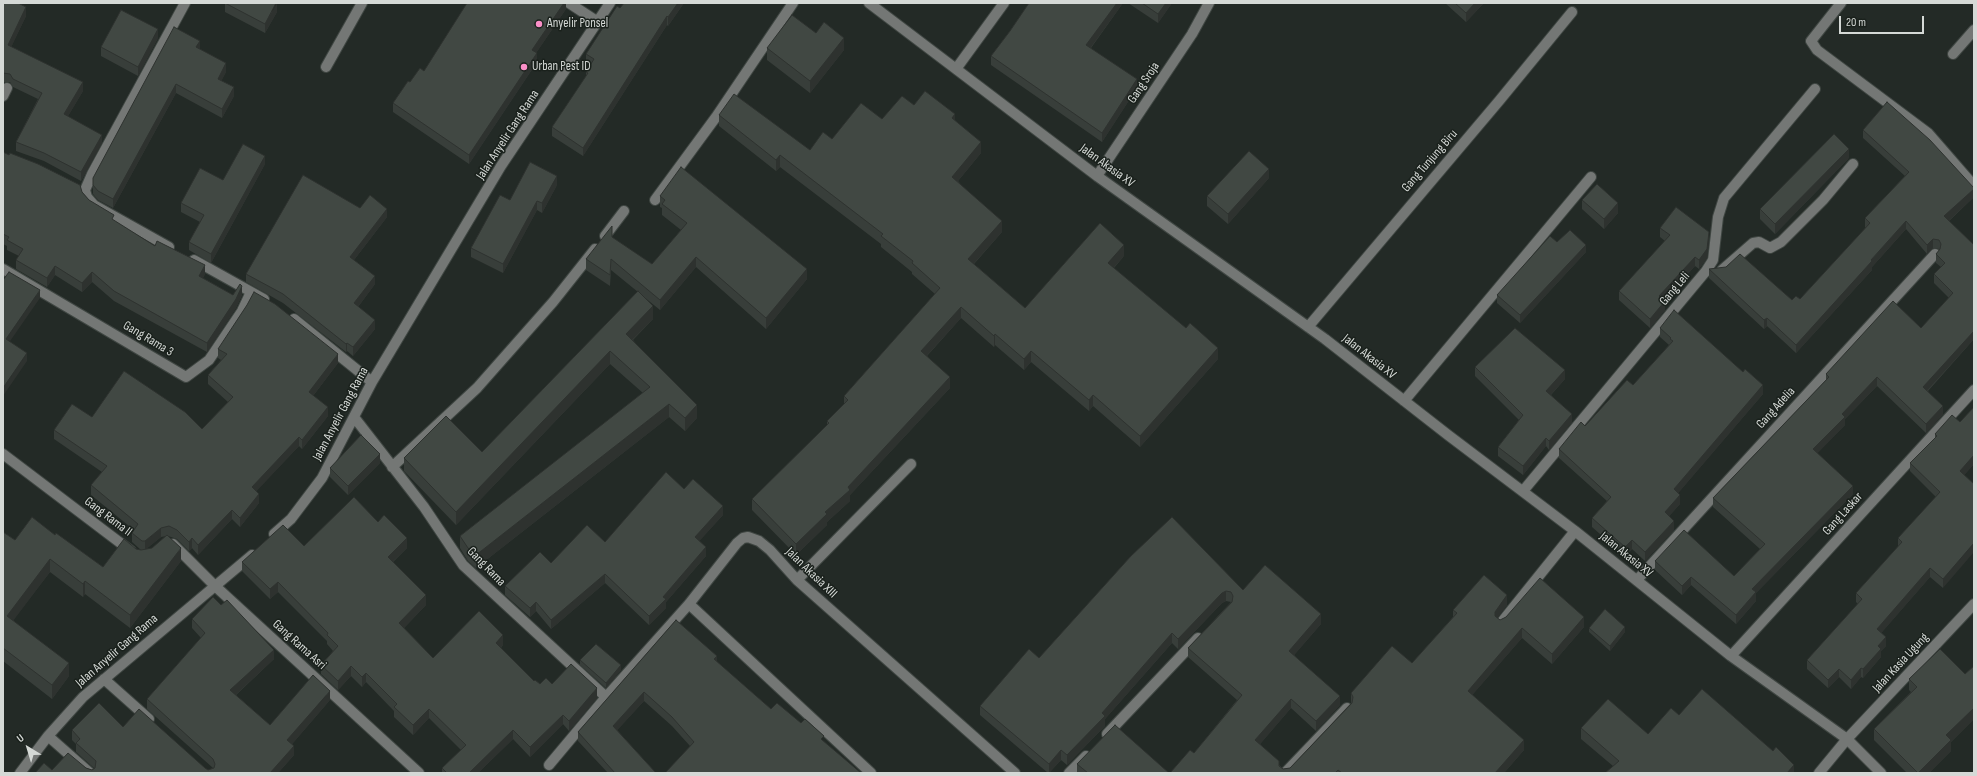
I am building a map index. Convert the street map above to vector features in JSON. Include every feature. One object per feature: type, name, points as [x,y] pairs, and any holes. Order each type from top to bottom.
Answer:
[{"type":"street","points":[[185,3],[92,174],[85,190],[87,197],[94,204],[273,305]]},
{"type":"street","points":[[326,67],[362,3]]},
{"type":"street","points":[[569,3],[598,22]]},
{"type":"street","name":"Jalan Anyelir Gang Rama","points":[[269,539],[291,519],[322,478],[372,382],[501,166],[610,3]]},
{"type":"street","points":[[655,200],[716,117],[793,3]]},
{"type":"street","name":"Jalan Akasia XV","points":[[869,3],[1097,176],[1308,327],[1575,531],[1731,656],[1847,739],[1882,773]]},
{"type":"street","points":[[956,69],[1004,3]]},
{"type":"street","name":"Gang Sroja","points":[[1097,176],[1192,34],[1209,3]]},
{"type":"street","points":[[1841,3],[1812,41],[1817,50],[1928,133],[1974,186]]},
{"type":"street","name":"Gang Tunjung Biru","points":[[1308,327],[1499,101],[1572,12]]},
{"type":"street","points":[[1954,54],[1974,30]]},
{"type":"street","name":"Gang Leli","points":[[1523,491],[1706,272],[1714,260],[1718,217],[1724,198],[1815,89]]},
{"type":"street","points":[[1706,272],[1722,270],[1756,241],[1767,248],[1776,246],[1823,200],[1853,164]]},
{"type":"street","points":[[1404,401],[1591,177]]},
{"type":"street","points":[[73,184],[85,190]]},
{"type":"street","points":[[392,467],[477,388],[553,302],[624,211]]},
{"type":"street","name":"Gang Adelia","points":[[1637,580],[1935,254]]},
{"type":"street","name":"Gang Rama 3","points":[[3,269],[186,377],[209,360],[242,311],[251,292]]},
{"type":"street","points":[[284,312],[372,382]]},
{"type":"street","name":"Gang Laskar","points":[[1731,656],[1974,390]]},
{"type":"street","name":"Gang Rama","points":[[354,417],[424,507],[463,565],[606,696]]},
{"type":"street","name":"Gang Rama II","points":[[3,454],[140,557]]},
{"type":"street","points":[[797,580],[912,464]]},
{"type":"street","points":[[1501,623],[1575,531]]},
{"type":"street","name":"Jalan Akasia XIII","points":[[549,765],[606,696],[689,604],[743,538],[754,538],[759,541],[797,580],[1015,773]]},
{"type":"street","points":[[162,544],[169,542],[173,544],[214,585]]},
{"type":"street","name":"Jalan Anyelir Gang Rama","points":[[20,773],[48,736],[83,697],[258,549]]},
{"type":"street","name":"Gang Rama Asri","points":[[214,585],[419,773]]},
{"type":"street","points":[[689,604],[871,773]]},
{"type":"street","name":"Jalan Kasia Ugung","points":[[1819,773],[1847,739],[1974,604]]},
{"type":"street","points":[[1102,739],[1206,630]]},
{"type":"street","points":[[104,678],[156,726]]},
{"type":"street","points":[[1285,773],[1346,708]]},
{"type":"street","points":[[48,736],[90,773]]},
{"type":"street","points":[[1069,773],[1091,750]]},
{"type":"building","points":[[3,3],[18,3],[26,7],[8,45],[83,82],[64,114],[102,135],[81,172],[44,153],[16,142],[42,93],[13,79],[10,74],[3,73]]},
{"type":"building","points":[[225,3],[276,3],[265,24]]},
{"type":"building","points":[[467,3],[564,3],[532,50],[537,53],[469,155],[393,103],[408,81],[410,82],[420,68],[424,71]]},
{"type":"building","points":[[624,3],[678,3],[668,17],[667,16],[583,148],[552,127],[588,73],[586,72],[594,59],[586,54],[617,6],[620,8]]},
{"type":"building","points":[[1029,3],[1117,3],[1086,45],[1137,79],[1102,133],[991,56]]},
{"type":"building","points":[[1142,3],[1166,3],[1158,14]]},
{"type":"building","points":[[1455,3],[1475,3],[1466,13]]},
{"type":"building","points":[[121,10],[158,29],[138,67],[101,47]]},
{"type":"building","points":[[792,15],[816,33],[824,22],[844,38],[810,81],[767,48]]},
{"type":"building","points":[[174,27],[200,41],[196,47],[226,63],[218,79],[234,87],[222,109],[176,84],[113,199],[98,191],[93,185],[93,178]]},
{"type":"building","points":[[925,91],[955,114],[952,118],[981,142],[952,177],[1002,221],[968,259],[1025,308],[1100,223],[1124,245],[1108,263],[1186,328],[1190,323],[1218,348],[1140,436],[1093,395],[1089,400],[1031,351],[1024,359],[995,334],[994,336],[961,307],[921,351],[950,377],[848,487],[850,490],[825,512],[827,514],[796,544],[752,499],[829,423],[827,421],[848,400],[844,396],[940,288],[912,263],[913,261],[881,236],[883,234],[780,155],[776,160],[719,115],[734,94],[810,150],[823,132],[832,139],[861,103],[882,119],[902,96],[914,105]]},
{"type":"building","points":[[1887,102],[1930,140],[1974,188],[1944,216],[1974,245],[1974,331],[1923,387],[1943,406],[1926,424],[1877,377],[1842,414],[1845,417],[1813,449],[1853,486],[1752,589],[1756,592],[1736,615],[1691,577],[1682,586],[1655,561],[1684,530],[1734,576],[1765,544],[1713,498],[1829,377],[1826,374],[1893,301],[1921,328],[1953,293],[1934,274],[1945,263],[1936,254],[1940,249],[1941,244],[1939,240],[1933,239],[1927,245],[1906,221],[1796,345],[1767,318],[1764,320],[1709,269],[1726,267],[1740,254],[1792,300],[1796,296],[1800,299],[1870,223],[1865,218],[1909,172],[1863,130]]},
{"type":"building","points":[[1834,134],[1849,149],[1775,224],[1760,209]]},
{"type":"building","points":[[243,144],[265,156],[211,254],[189,242],[204,215],[181,203],[200,168],[223,180]]},
{"type":"building","points":[[1249,151],[1269,169],[1228,214],[1207,196]]},
{"type":"building","points":[[3,152],[9,155],[10,153],[38,164],[80,185],[82,192],[89,200],[114,215],[112,219],[155,246],[157,241],[205,265],[199,276],[233,295],[240,284],[242,286],[236,299],[207,343],[114,291],[92,272],[82,283],[55,266],[47,278],[16,260],[23,249],[7,240],[9,237],[3,234]]},
{"type":"building","points":[[530,162],[557,176],[542,203],[537,201],[503,264],[471,248],[500,195],[510,200]]},
{"type":"building","points":[[681,167],[807,269],[766,318],[696,257],[660,300],[611,259],[610,275],[586,259],[612,226],[612,237],[652,264],[687,223],[662,204],[665,200],[660,196]]},
{"type":"building","points":[[303,175],[360,208],[370,195],[387,209],[350,257],[375,276],[354,303],[375,320],[353,347],[347,343],[346,344],[283,294],[246,274]]},
{"type":"building","points":[[1597,184],[1618,203],[1604,219],[1582,200]]},
{"type":"building","points":[[1676,207],[1709,232],[1707,249],[1699,260],[1695,257],[1659,296],[1665,301],[1650,319],[1619,291],[1670,235],[1660,228]]},
{"type":"building","points":[[1570,230],[1586,245],[1520,315],[1497,295],[1550,236],[1557,242]]},
{"type":"building","points":[[9,272],[40,290],[6,339],[27,353],[3,388],[3,280]]},
{"type":"building","points":[[638,291],[653,306],[626,334],[697,405],[685,418],[669,404],[476,555],[468,548],[460,536],[650,387],[610,351],[456,512],[404,458],[446,416],[482,452]]},
{"type":"building","points":[[254,292],[275,304],[338,354],[309,392],[328,407],[302,440],[299,437],[252,487],[259,494],[240,518],[232,510],[198,545],[192,538],[189,542],[177,530],[169,526],[161,528],[145,541],[142,541],[132,533],[138,524],[91,485],[107,466],[54,430],[72,404],[92,417],[124,371],[185,412],[202,429],[233,397],[208,375],[227,354],[218,349]]},
{"type":"building","points":[[1674,310],[1743,372],[1745,369],[1763,385],[1674,489],[1680,495],[1665,512],[1674,521],[1645,552],[1632,540],[1625,547],[1592,518],[1611,497],[1559,449],[1581,422],[1585,426],[1627,380],[1633,385],[1673,341],[1660,328]]},
{"type":"building","points":[[1515,328],[1565,370],[1546,391],[1572,414],[1549,441],[1546,438],[1523,466],[1498,447],[1523,415],[1475,367]]},
{"type":"building","points":[[1974,407],[1974,455],[1960,471],[1974,484],[1974,543],[1943,579],[1930,568],[1877,629],[1886,637],[1878,646],[1881,649],[1863,669],[1861,668],[1851,680],[1839,669],[1828,680],[1807,660],[1862,599],[1856,593],[1902,542],[1898,538],[1940,492],[1910,463],[1937,436],[1935,434],[1952,415],[1960,422]]},
{"type":"building","points":[[361,435],[380,454],[348,486],[330,468]]},
{"type":"building","points":[[666,472],[684,489],[693,479],[723,506],[695,537],[706,547],[663,597],[666,599],[649,616],[605,574],[551,620],[536,602],[530,608],[505,586],[540,552],[551,563],[587,525],[605,542]]},
{"type":"building","points":[[354,497],[378,522],[384,515],[407,538],[388,557],[426,595],[399,623],[433,658],[479,611],[503,635],[496,643],[534,681],[535,680],[540,684],[546,678],[552,684],[571,664],[597,688],[569,721],[563,715],[530,747],[513,730],[469,773],[447,773],[442,768],[466,745],[429,709],[413,725],[394,707],[397,704],[366,673],[362,677],[351,666],[338,681],[321,665],[338,646],[327,635],[328,633],[278,582],[270,589],[242,562],[283,525],[304,546]]},
{"type":"building","points":[[32,517],[55,535],[56,533],[103,567],[124,539],[136,549],[141,550],[152,548],[167,535],[181,548],[130,615],[85,581],[83,584],[50,559],[7,616],[69,663],[52,685],[3,648],[3,532],[15,540]]},
{"type":"building","points":[[1172,517],[1243,590],[1265,565],[1321,614],[1289,651],[1340,696],[1316,721],[1291,699],[1255,740],[1279,761],[1279,766],[1283,769],[1290,768],[1352,703],[1353,697],[1351,693],[1392,646],[1412,663],[1457,613],[1453,610],[1484,575],[1507,595],[1495,612],[1495,616],[1500,620],[1506,617],[1540,578],[1584,617],[1552,654],[1522,628],[1468,691],[1524,740],[1495,773],[1342,773],[1338,770],[1335,773],[1170,773],[1190,750],[1194,753],[1242,695],[1188,648],[1232,602],[1233,596],[1231,592],[1226,591],[1222,593],[1178,639],[1172,633],[1102,713],[1105,716],[1067,755],[1061,750],[1049,764],[980,706],[1029,649],[1039,658],[1131,556]]},
{"type":"building","points":[[213,597],[221,605],[227,600],[274,650],[230,690],[270,725],[313,675],[330,691],[287,740],[294,746],[270,773],[35,773],[44,763],[52,770],[68,753],[86,768],[92,770],[95,768],[96,761],[76,743],[80,739],[72,730],[99,703],[123,727],[139,709],[205,768],[208,770],[214,768],[215,764],[213,759],[147,699],[205,633],[192,619]]},
{"type":"building","points":[[1605,609],[1625,627],[1610,646],[1589,628]]},
{"type":"building","points":[[676,620],[717,656],[714,659],[771,709],[777,703],[801,723],[805,719],[824,736],[821,739],[861,773],[665,773],[694,742],[672,717],[644,692],[613,726],[656,773],[615,773],[578,732]]},
{"type":"building","points":[[596,644],[621,665],[606,683],[580,660]]},
{"type":"building","points":[[1940,649],[1965,674],[1974,666],[1974,708],[1946,735],[1951,740],[1918,773],[1874,729],[1917,687],[1909,679]]},
{"type":"building","points":[[1702,689],[1773,751],[1776,747],[1794,765],[1787,773],[1605,773],[1619,761],[1581,728],[1608,699],[1648,734],[1671,708],[1679,715]]},
{"type":"building","points":[[1115,725],[1169,773],[1088,773],[1077,764]]},
{"type":"place","name":"Anyelir Ponsel","points":[[539,24]]},
{"type":"place","name":"Urban Pest ID","points":[[524,67]]}]
